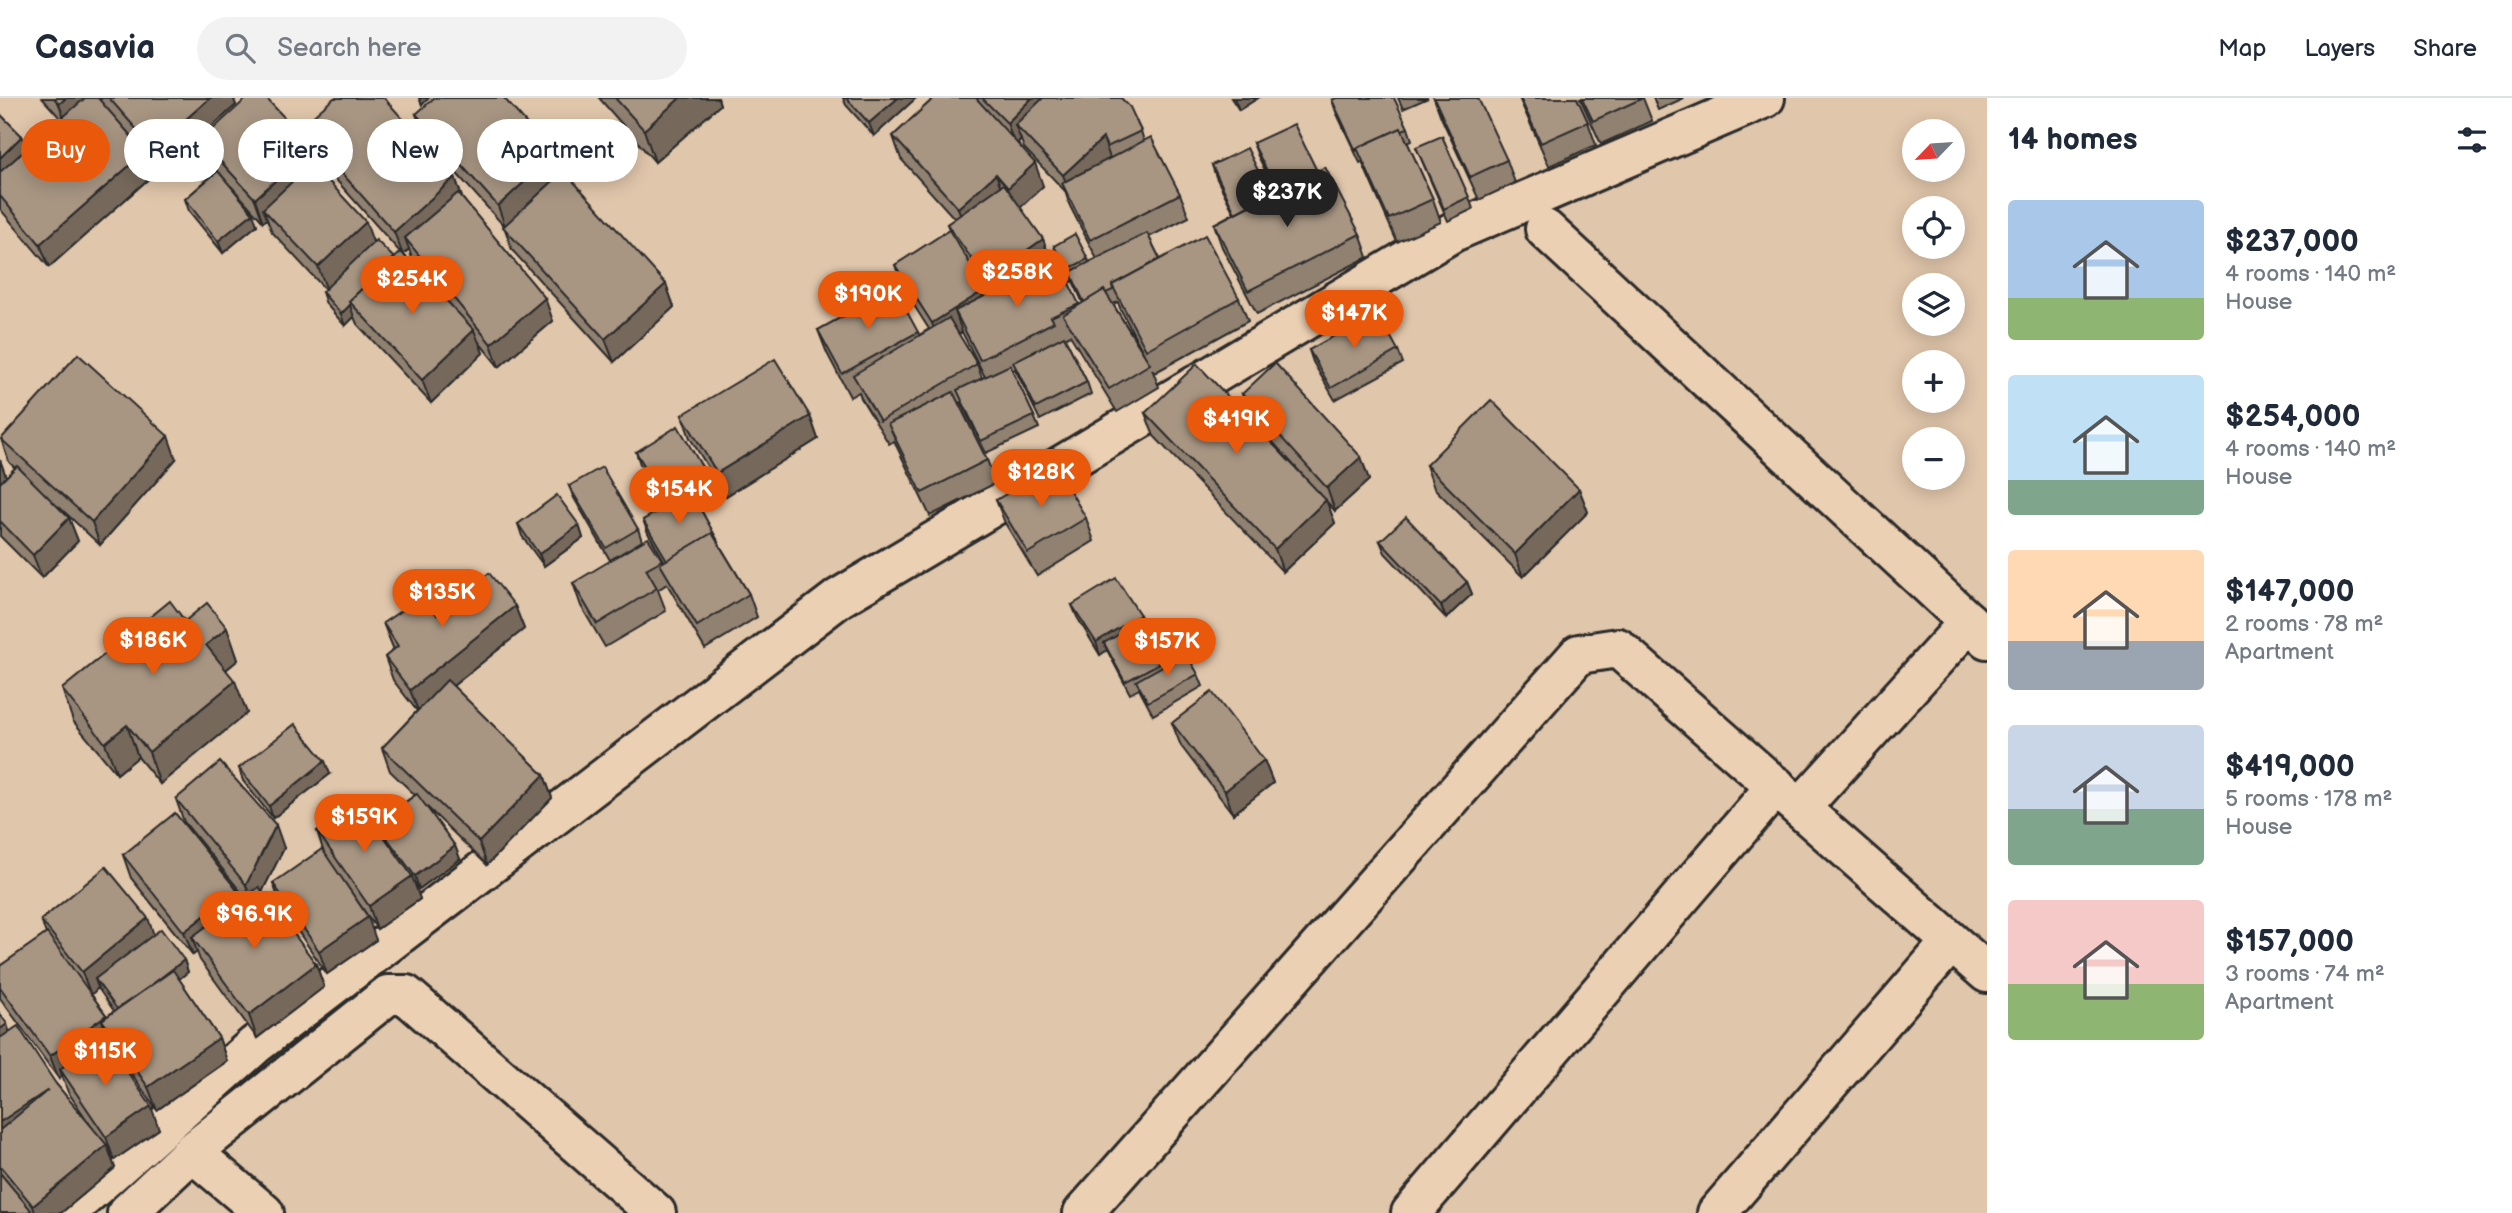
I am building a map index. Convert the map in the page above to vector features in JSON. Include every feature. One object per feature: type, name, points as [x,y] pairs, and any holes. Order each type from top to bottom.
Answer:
[{"type":"street","points":[[66,1213],[256,1045],[839,598],[1453,232],[1765,98]]},
{"type":"street","points":[[1410,1213],[1788,797],[1978,630],[1545,229]]},
{"type":"street","points":[[1083,1213],[1579,654],[1619,648],[1987,974]]},
{"type":"street","points":[[1717,1213],[1951,942]]},
{"type":"street","points":[[127,1213],[192,1152],[388,995],[406,995],[656,1213]]},
{"type":"street","points":[[192,1152],[264,1213]]},
{"type":"building","points":[[54,98],[66,98],[59,104]]},
{"type":"building","points":[[85,98],[98,98],[124,128],[124,170],[40,244],[0,196],[0,172],[21,154],[21,182],[110,182],[110,119],[61,119]]},
{"type":"building","points":[[109,98],[210,98],[186,119],[127,119]]},
{"type":"building","points":[[247,98],[266,98],[286,119],[238,119],[238,180],[224,165],[224,119]]},
{"type":"building","points":[[334,98],[384,98],[403,119],[367,119],[367,182],[449,182],[394,232],[350,182],[353,182],[353,119],[310,119]]},
{"type":"building","points":[[434,98],[504,98],[522,119],[477,119],[477,182],[524,182],[498,206],[463,167],[463,119],[420,119],[416,114]]},
{"type":"building","points":[[615,98],[680,98],[644,130],[638,119],[634,119]]},
{"type":"building","points":[[846,98],[898,98],[869,123]]},
{"type":"building","points":[[934,98],[976,98],[1035,163],[1008,188],[996,174],[958,208],[893,136]]},
{"type":"building","points":[[982,98],[1032,98],[1007,123]]},
{"type":"building","points":[[1043,98],[1121,98],[1130,107],[1141,131],[1107,147],[1103,138],[1063,175],[1015,125]]},
{"type":"building","points":[[1394,98],[1408,128],[1401,128],[1357,148],[1356,151],[1332,100]]},
{"type":"building","points":[[1434,98],[1478,98],[1507,160],[1470,177]]},
{"type":"building","points":[[1520,98],[1577,98],[1588,122],[1541,143]]},
{"type":"building","points":[[1582,98],[1643,98],[1593,121]]},
{"type":"building","points":[[0,114],[21,137],[0,158]]},
{"type":"building","points":[[1294,124],[1317,171],[1277,191],[1253,143]]},
{"type":"building","points":[[1401,128],[1433,199],[1389,219],[1357,148]]},
{"type":"building","points":[[1442,136],[1469,197],[1444,209],[1416,147]]},
{"type":"building","points":[[1151,137],[1180,194],[1090,240],[1062,183]]},
{"type":"building","points":[[1247,148],[1270,195],[1235,213],[1212,165]]},
{"type":"building","points":[[1325,167],[1360,234],[1248,291],[1214,224]]},
{"type":"building","points":[[224,178],[253,213],[218,241],[185,199],[205,182],[224,182]]},
{"type":"building","points":[[239,182],[274,182],[255,199]]},
{"type":"building","points":[[292,182],[329,182],[366,222],[318,267],[263,209]]},
{"type":"building","points":[[552,182],[574,182],[666,284],[605,339],[503,227]]},
{"type":"building","points":[[1004,184],[1043,239],[986,279],[947,224]]},
{"type":"building","points":[[458,193],[545,298],[491,344],[405,238]]},
{"type":"building","points":[[949,230],[986,289],[932,323],[895,265]]},
{"type":"building","points":[[1147,233],[1160,259],[1112,285],[1113,290],[1106,293],[1104,290],[1084,302],[1070,272]]},
{"type":"building","points":[[1075,234],[1088,259],[1066,270],[1054,246]]},
{"type":"building","points":[[1205,235],[1239,298],[1146,350],[1112,285]]},
{"type":"building","points":[[376,240],[394,258],[349,301],[350,305],[341,314],[322,292]]},
{"type":"building","points":[[401,252],[474,330],[422,380],[349,301]]},
{"type":"building","points":[[1057,259],[1079,304],[1051,317],[1054,322],[980,360],[955,311]]},
{"type":"building","points":[[894,288],[918,332],[842,374],[818,330]]},
{"type":"building","points":[[1104,290],[1150,364],[1109,389],[1063,315]]},
{"type":"building","points":[[1377,312],[1398,350],[1331,388],[1309,350]]},
{"type":"building","points":[[949,318],[977,364],[880,421],[853,375]]},
{"type":"building","points":[[1064,336],[1087,382],[1036,408],[1013,362]]},
{"type":"building","points":[[78,354],[168,436],[92,522],[1,439]]},
{"type":"building","points":[[775,359],[810,416],[717,473],[682,415]]},
{"type":"building","points":[[1275,363],[1361,457],[1327,488],[1242,394]]},
{"type":"building","points":[[1197,364],[1326,500],[1275,549],[1145,413]]},
{"type":"building","points":[[1010,365],[1034,416],[981,441],[957,390]]},
{"type":"building","points":[[953,392],[987,460],[922,493],[888,424]]},
{"type":"building","points":[[1491,400],[1579,489],[1515,554],[1426,465]]},
{"type":"building","points":[[678,426],[705,472],[664,498],[636,452]]},
{"type":"building","points":[[1055,465],[1086,518],[1028,553],[996,500]]},
{"type":"building","points":[[17,466],[69,518],[33,555],[0,521],[0,483]]},
{"type":"building","points":[[602,467],[638,529],[606,548],[569,486]]},
{"type":"building","points":[[691,492],[717,539],[712,533],[667,560],[643,520]]},
{"type":"building","points":[[557,495],[579,525],[539,554],[518,524]]},
{"type":"building","points":[[1406,517],[1467,582],[1441,606],[1380,541]]},
{"type":"building","points":[[712,533],[749,594],[697,626],[660,564]]},
{"type":"building","points":[[648,538],[662,560],[646,569],[657,588],[597,624],[573,583]]},
{"type":"building","points":[[489,573],[515,606],[410,690],[385,657],[398,646],[383,623],[424,595],[437,615]]},
{"type":"building","points":[[1116,578],[1140,615],[1096,642],[1072,605]]},
{"type":"building","points":[[170,601],[185,621],[207,603],[227,628],[206,645],[235,681],[149,752],[127,725],[105,743],[62,689]]},
{"type":"building","points":[[1145,620],[1167,659],[1125,682],[1104,643]]},
{"type":"building","points":[[1186,653],[1198,674],[1148,702],[1136,681]]},
{"type":"building","points":[[447,680],[544,775],[479,842],[382,748]]},
{"type":"building","points":[[1212,692],[1264,760],[1225,791],[1172,723]]},
{"type":"building","points":[[295,724],[325,761],[269,806],[239,768]]},
{"type":"building","points":[[220,762],[276,825],[246,885],[176,799]]},
{"type":"building","points":[[417,794],[455,846],[415,876],[376,823]]},
{"type":"building","points":[[359,801],[412,876],[369,906],[317,831]]},
{"type":"building","points":[[175,813],[237,890],[184,932],[123,855]]},
{"type":"building","points":[[322,849],[368,917],[319,951],[273,883]]},
{"type":"building","points":[[106,867],[148,918],[82,972],[41,920]]},
{"type":"building","points":[[259,887],[316,964],[249,1015],[192,937]]},
{"type":"building","points":[[161,929],[184,960],[117,1009],[95,979]]},
{"type":"building","points":[[47,933],[106,1015],[50,1056],[0,987],[0,966]]},
{"type":"building","points":[[173,970],[219,1038],[148,1087],[102,1020]]},
{"type":"building","points":[[0,1014],[7,1024],[0,1029]]},
{"type":"building","points":[[18,1026],[56,1084],[107,1145],[33,1206],[0,1166],[0,1130],[48,1090],[0,1122],[0,1038]]},
{"type":"building","points":[[104,1038],[151,1106],[106,1137],[60,1069]]},
{"type":"building","points":[[0,1173],[31,1210],[27,1213],[0,1213]]}]
